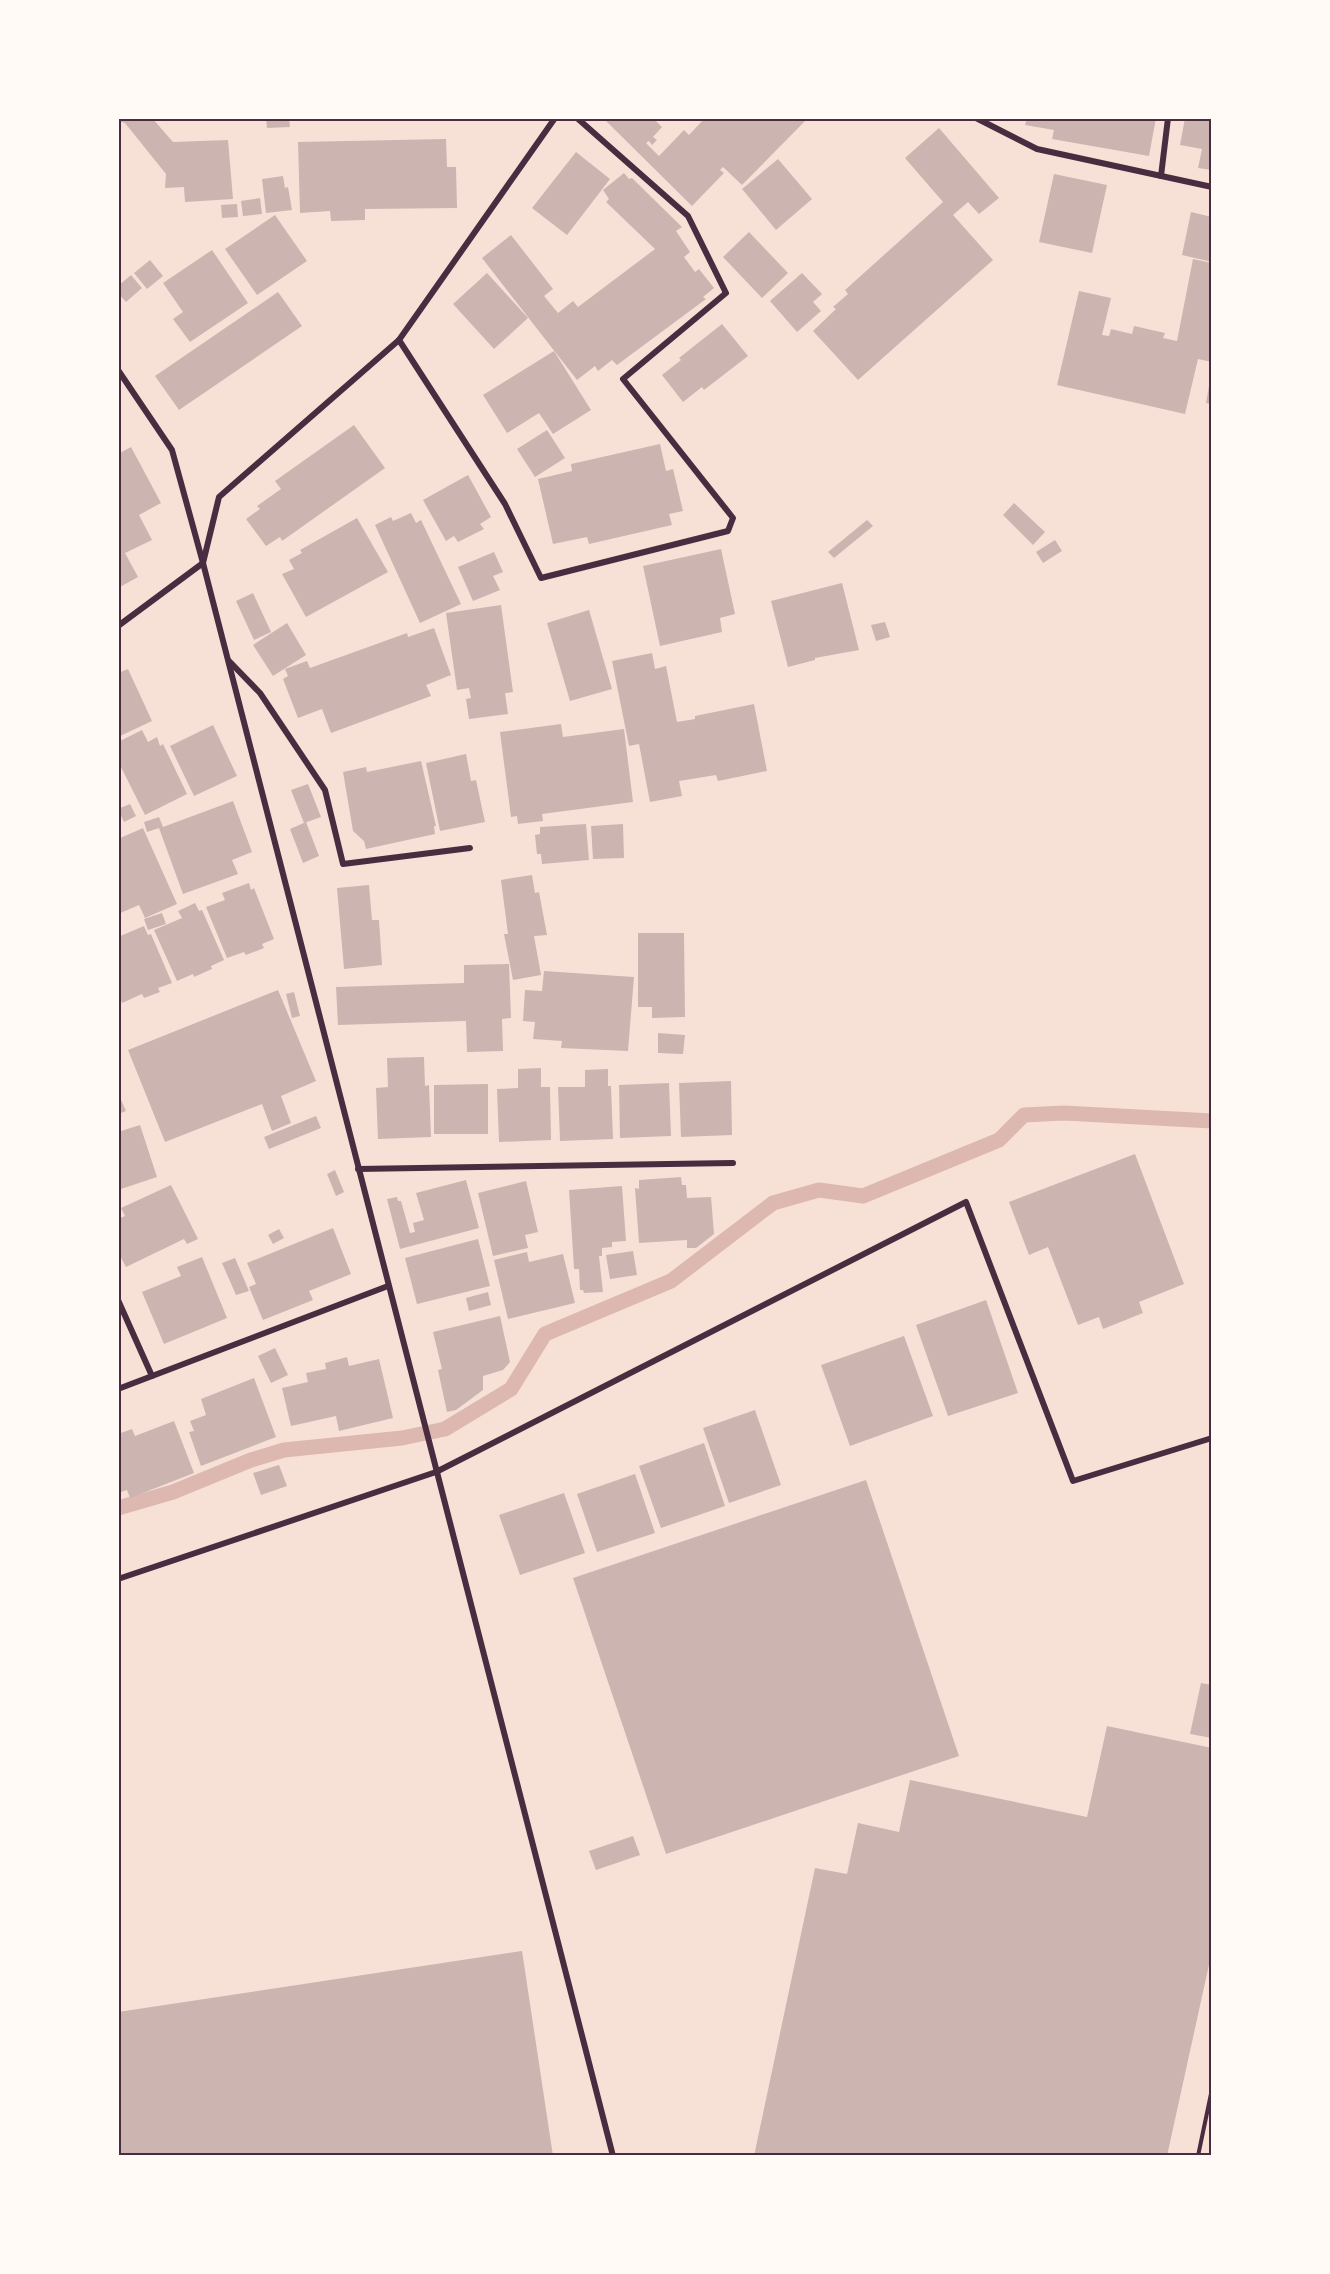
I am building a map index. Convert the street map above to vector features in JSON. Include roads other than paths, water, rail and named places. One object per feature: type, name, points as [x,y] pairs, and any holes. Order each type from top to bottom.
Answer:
[{"type":"street","points":[[118,626],[203,562],[219,497],[399,340],[555,118]]},
{"type":"street","points":[[399,340],[505,504],[541,578],[728,531],[732,518],[623,380],[726,293],[688,216],[577,118]]},
{"type":"street","points":[[976,118],[1037,149],[1212,187]]},
{"type":"street","points":[[1161,176],[1168,118]]},
{"type":"street","points":[[118,370],[172,450],[203,562],[613,2156]]},
{"type":"street","points":[[228,660],[260,693],[326,790],[343,864],[470,848]]},
{"type":"street","points":[[358,1169],[733,1162]]},
{"type":"street","points":[[118,1579],[436,1472],[966,1202],[1073,1480],[1212,1438]]},
{"type":"street","points":[[118,1389],[388,1286]]},
{"type":"street","points":[[118,1300],[152,1376]]},
{"type":"waterway","points":[[118,1508],[173,1492],[251,1460],[284,1450],[402,1438],[445,1429],[511,1389],[545,1334],[671,1281],[773,1203],[819,1190],[863,1196],[999,1140],[1024,1115],[1064,1113],[1212,1121]]}]
